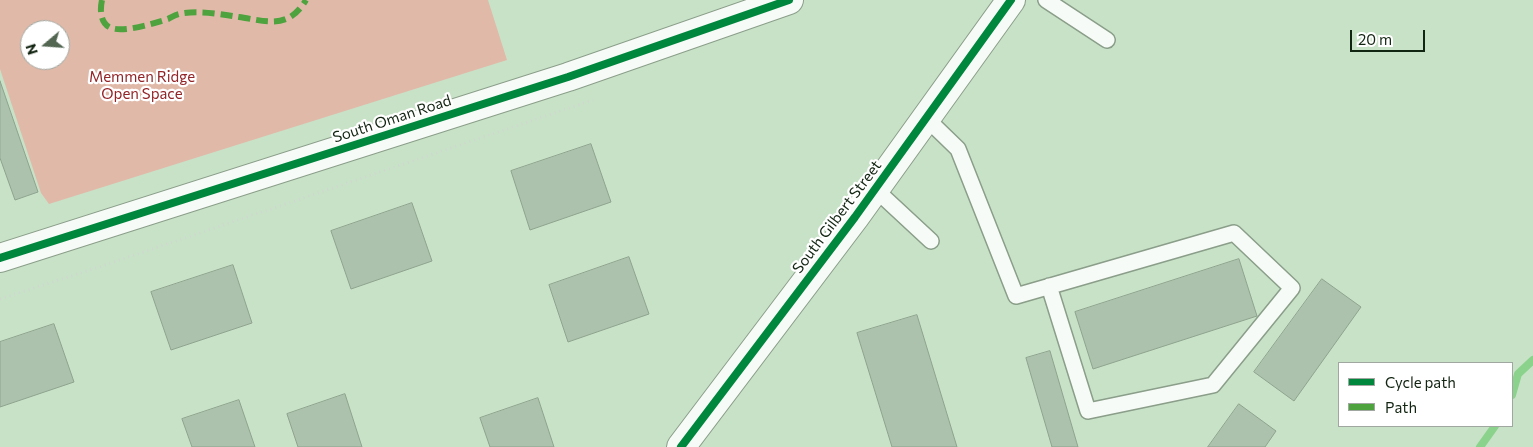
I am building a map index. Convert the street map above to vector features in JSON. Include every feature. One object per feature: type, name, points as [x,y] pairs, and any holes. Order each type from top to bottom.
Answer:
[{"type":"street","name":"South Oman Road","points":[[0,258],[568,77],[789,0]]},
{"type":"street","name":"South Gilbert Street","points":[[680,447],[875,189],[1010,0]]},
{"type":"lane","points":[[1046,0],[1108,40]]},
{"type":"lane","points":[[926,118],[958,149],[1016,296],[1049,286],[1234,233],[1292,288],[1213,385],[1088,411],[1049,286]]},
{"type":"lane","points":[[875,189],[931,241]]},
{"type":"path","points":[[0,299],[593,100]]},
{"type":"green space","name":"Memmen Ridge Open Space","points":[[0,0],[488,0],[507,60],[49,204],[41,193],[0,69]]},
{"type":"building","points":[[0,81],[38,192],[15,200],[0,158]]},
{"type":"building","points":[[591,144],[611,202],[530,230],[511,171]]},
{"type":"building","points":[[412,203],[432,261],[351,289],[331,231]]},
{"type":"building","points":[[629,257],[649,314],[568,342],[549,285]]},
{"type":"building","points":[[1239,259],[1257,316],[1093,369],[1075,312]]},
{"type":"building","points":[[233,265],[252,323],[171,350],[151,292]]},
{"type":"building","points":[[1322,279],[1361,307],[1294,401],[1254,372]]},
{"type":"building","points":[[917,315],[957,447],[892,447],[857,333]]},
{"type":"building","points":[[54,324],[74,382],[0,407],[0,342]]},
{"type":"building","points":[[1050,351],[1078,447],[1052,447],[1026,358]]},
{"type":"building","points":[[345,394],[362,447],[298,447],[287,414]]},
{"type":"building","points":[[538,398],[554,447],[490,447],[480,418]]},
{"type":"building","points":[[239,400],[255,447],[192,447],[182,419]]},
{"type":"building","points":[[1239,404],[1276,431],[1265,447],[1208,447]]},
{"type":"waterway","points":[[1513,392],[1518,374],[1533,360]]},
{"type":"waterway","points":[[1480,447],[1494,427]]},
{"type":"marked path","points":[[102,0],[102,19],[106,25],[114,29],[130,29],[168,19],[179,14],[194,12],[268,21],[284,20],[299,10],[306,0]]},
{"type":"cycle path","points":[[0,258],[568,77],[789,0]]},
{"type":"cycle path","points":[[681,447],[855,217],[1011,0]]}]
